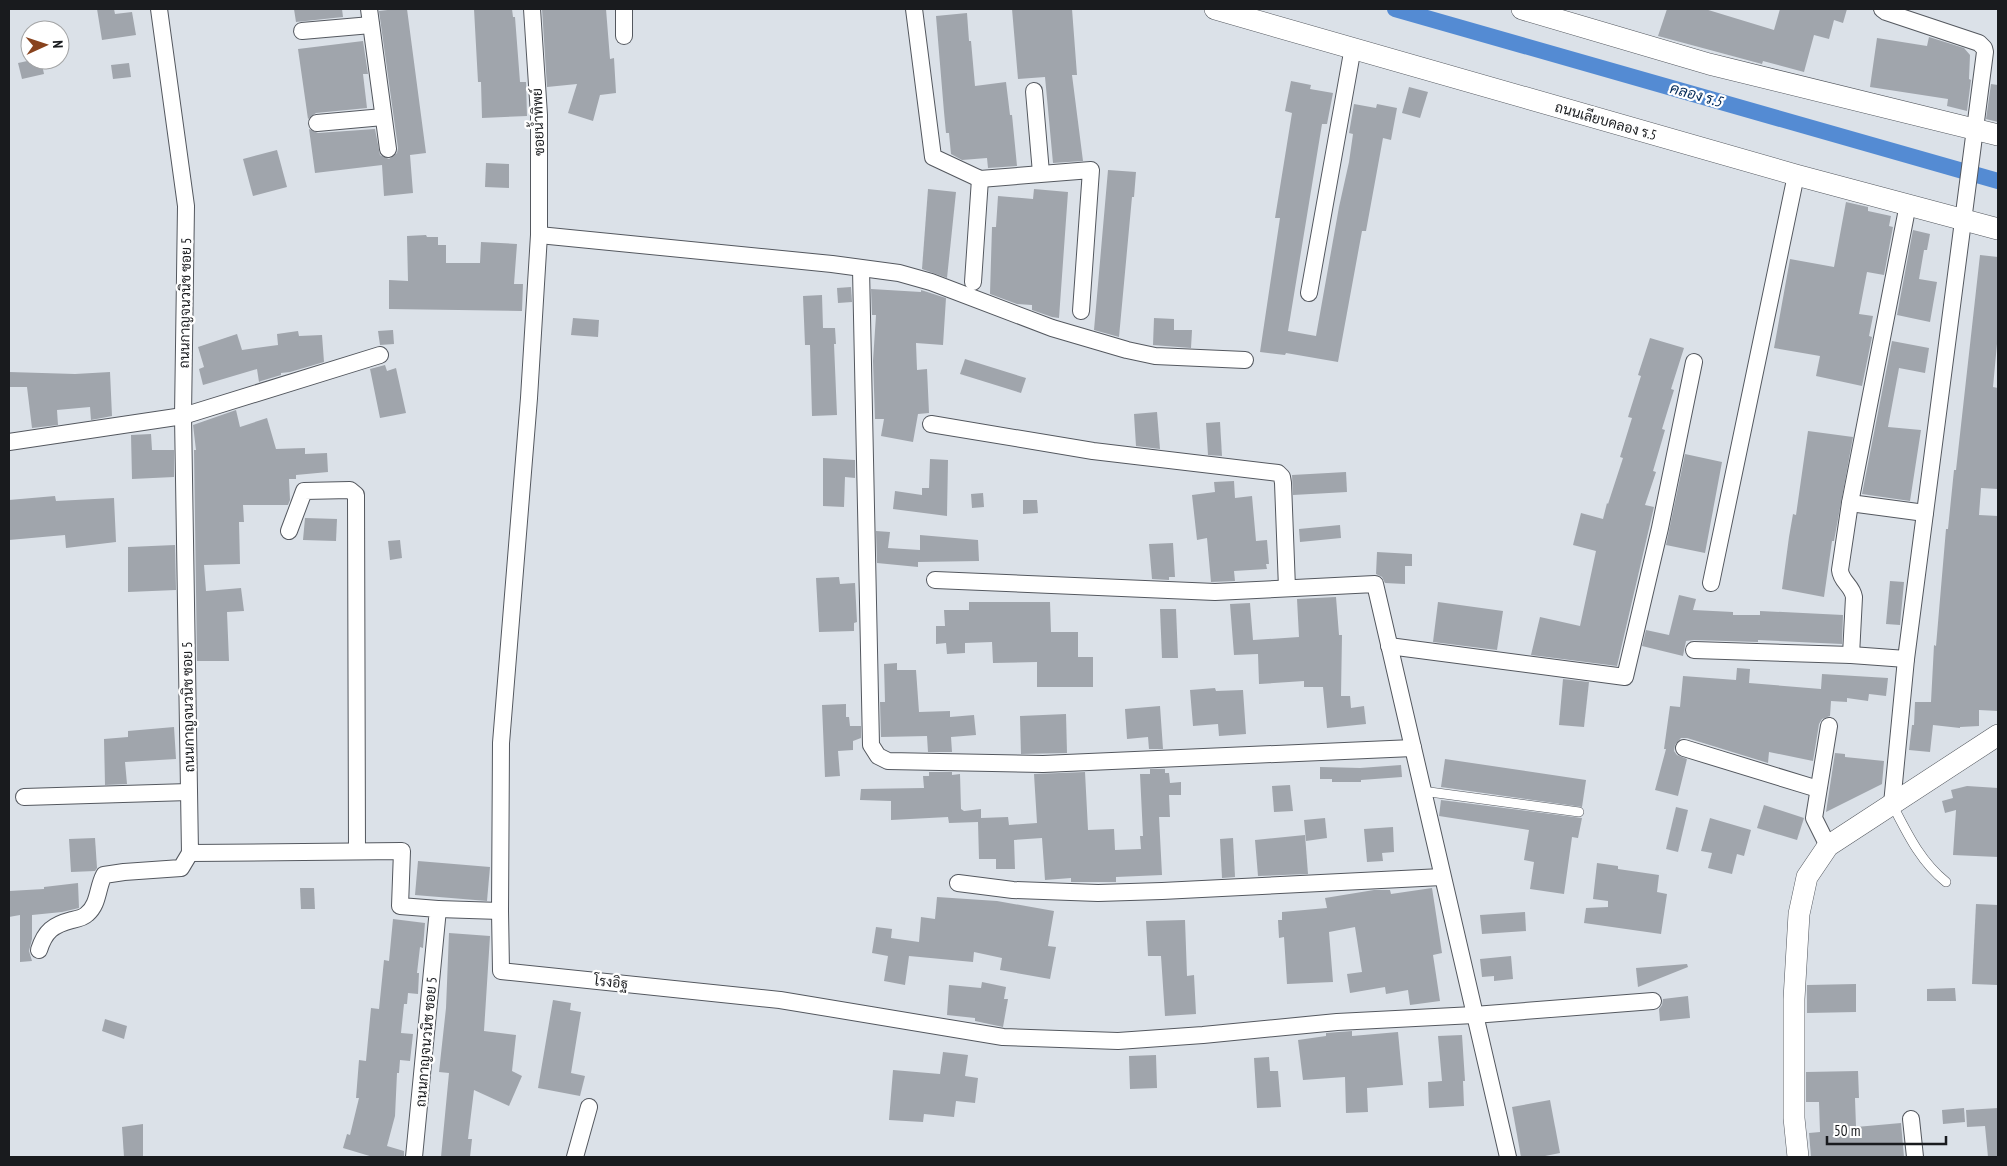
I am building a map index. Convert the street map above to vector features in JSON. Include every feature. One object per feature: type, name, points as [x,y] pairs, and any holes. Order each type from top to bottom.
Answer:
[{"type":"street","name":"ถนนกาญจนวนิช ซอย 5","points":[[158,9],[186,206],[183,416],[190,853]]},
{"type":"street","name":"ซอยน้ำทิพย์","points":[[500,911],[501,743],[529,398],[539,235],[539,115],[532,9]]},
{"type":"street","points":[[624,9],[624,36]]},
{"type":"street","points":[[914,9],[933,157],[980,179],[1090,170],[1081,311]]},
{"type":"street","name":"ถนนเลียบคลอง ร.5","points":[[1216,9],[1796,175],[1998,229]]},
{"type":"street","points":[[1522,9],[1709,64],[1998,135]]},
{"type":"street","points":[[1882,9],[1886,12],[1979,43],[1984,48],[1985,56],[1974,128],[1906,659],[1892,804]]},
{"type":"street","points":[[302,31],[370,17],[388,150]]},
{"type":"street","points":[[1309,293],[1353,47]]},
{"type":"street","points":[[1034,91],[1041,173]]},
{"type":"street","points":[[317,123],[383,117]]},
{"type":"street","points":[[1711,583],[1796,175]]},
{"type":"street","points":[[973,282],[980,179]]},
{"type":"street","points":[[1852,655],[1854,597],[1853,591],[1842,578],[1840,570],[1850,503],[1908,204]]},
{"type":"street","points":[[539,235],[832,264],[899,273],[931,282],[1052,328],[1127,350],[1155,356],[1245,360]]},
{"type":"street","points":[[861,269],[871,745],[878,756],[888,761],[1043,764],[1413,748]]},
{"type":"street","points":[[9,442],[183,416],[380,355]]},
{"type":"street","points":[[1389,646],[1625,677],[1660,528],[1694,362]]},
{"type":"street","points":[[931,424],[1093,451],[1278,473],[1282,477],[1283,483],[1287,588]]},
{"type":"street","points":[[289,531],[304,491],[350,490],[356,495],[357,850]]},
{"type":"street","points":[[1850,503],[1925,513]]},
{"type":"street","points":[[935,580],[1065,584],[1192,592],[1375,584],[1508,1157]]},
{"type":"street","points":[[1694,650],[1852,655],[1906,659]]},
{"type":"street","points":[[1828,846],[1814,818],[1829,726]]},
{"type":"street","points":[[1798,1157],[1794,1108],[1794,999],[1799,914],[1807,877],[1828,846],[1998,735]]},
{"type":"street","points":[[1684,748],[1818,789]]},
{"type":"street","points":[[24,797],[189,792]]},
{"type":"street","points":[[39,950],[43,937],[50,929],[62,923],[82,918],[89,912],[98,896],[104,875],[181,868],[190,853],[402,851],[400,906],[500,911]]},
{"type":"street","points":[[958,883],[1013,890],[1098,893],[1442,877]]},
{"type":"street","name":"ถนนกาญจนวนิช ซอย 5","points":[[414,1157],[438,909]]},
{"type":"street","name":"โรงอิฐ","points":[[500,911],[501,971],[780,1000],[1003,1037],[1118,1040],[1337,1022],[1474,1015]]},
{"type":"street","points":[[1474,1015],[1653,1001]]},
{"type":"street","points":[[575,1157],[589,1107]]},
{"type":"street","points":[[1912,1119],[1915,1157]]},
{"type":"lane","points":[[1422,791],[1579,812]]},
{"type":"lane","points":[[1892,804],[1920,857],[1933,872],[1946,882]]},
{"type":"building","points":[[97,9],[114,9],[115,14],[132,12],[136,35],[102,40]]},
{"type":"building","points":[[294,9],[342,9],[343,17],[296,22]]},
{"type":"building","points":[[407,9],[426,153],[410,155],[413,193],[384,196],[382,165],[315,173],[309,129],[318,133],[375,129],[380,155],[389,159],[397,153],[398,148],[379,11]]},
{"type":"building","points":[[474,9],[512,9],[513,17],[515,17],[520,82],[526,82],[527,116],[482,118],[481,82],[478,82]]},
{"type":"building","points":[[542,9],[606,9],[610,59],[614,58],[616,93],[600,95],[593,121],[568,113],[577,84],[547,87]]},
{"type":"building","points":[[1012,9],[1072,9],[1077,75],[1072,75],[1083,161],[1053,163],[1045,77],[1018,79]]},
{"type":"building","points":[[1667,9],[1705,9],[1774,30],[1780,9],[1847,9],[1843,23],[1834,20],[1829,39],[1814,35],[1804,72],[1763,61],[1762,64],[1658,36]]},
{"type":"building","points":[[967,13],[975,86],[1006,82],[1010,115],[1012,115],[1017,166],[988,168],[987,158],[962,160],[951,154],[949,133],[946,133],[936,16]]},
{"type":"building","points":[[1929,37],[1964,48],[1970,55],[1969,79],[1971,80],[1967,111],[1947,106],[1948,99],[1870,87],[1877,38],[1927,46]]},
{"type":"building","points":[[363,41],[368,74],[363,74],[367,108],[316,113],[308,119],[298,49]]},
{"type":"building","points":[[18,63],[20,63],[20,70],[43,70],[44,74],[22,79]]},
{"type":"building","points":[[129,63],[131,77],[113,79],[111,65]]},
{"type":"building","points":[[1291,81],[1311,85],[1310,89],[1333,93],[1327,124],[1322,124],[1288,331],[1316,336],[1349,162],[1353,134],[1349,133],[1354,104],[1376,108],[1377,104],[1397,108],[1391,140],[1383,138],[1366,231],[1362,231],[1338,362],[1286,353],[1285,355],[1260,352],[1280,218],[1275,218],[1292,113],[1285,111]]},
{"type":"building","points":[[1991,84],[1998,85],[1998,122],[1986,119]]},
{"type":"building","points":[[1409,87],[1428,92],[1420,118],[1402,113]]},
{"type":"building","points":[[277,150],[287,187],[253,196],[243,159]]},
{"type":"building","points":[[486,163],[509,164],[509,188],[485,187]]},
{"type":"building","points":[[1108,170],[1136,172],[1119,337],[1094,330]]},
{"type":"building","points":[[928,189],[956,192],[947,278],[922,269]]},
{"type":"building","points":[[1034,189],[1068,192],[1059,318],[1032,310],[1032,305],[1017,304],[990,294],[992,227],[996,227],[998,196],[1033,199]]},
{"type":"building","points":[[1846,202],[1868,207],[1868,211],[1891,216],[1889,226],[1893,227],[1884,275],[1867,272],[1859,314],[1873,316],[1869,336],[1872,337],[1862,386],[1816,376],[1820,356],[1774,348],[1790,259],[1834,267]]},
{"type":"building","points":[[1913,230],[1930,234],[1927,250],[1924,250],[1919,279],[1937,282],[1930,322],[1897,315]]},
{"type":"building","points":[[426,235],[427,237],[438,237],[438,245],[446,245],[446,263],[480,263],[481,242],[517,244],[514,284],[523,284],[522,311],[389,309],[389,280],[408,281],[407,236]]},
{"type":"building","points":[[1980,255],[1998,257],[1998,333],[1993,387],[1998,388],[1998,489],[1981,488],[1979,515],[1998,516],[1998,711],[1979,710],[1979,726],[1960,728],[1933,725],[1930,752],[1909,750],[1912,725],[1914,725],[1915,702],[1931,702],[1934,645],[1936,646],[1946,529],[1948,529],[1954,470],[1956,470]]},
{"type":"building","points":[[851,287],[852,302],[838,303],[837,288]]},
{"type":"building","points":[[871,289],[921,292],[921,290],[946,298],[943,345],[916,343],[917,370],[927,369],[929,413],[918,414],[913,442],[881,436],[884,419],[875,419],[873,361],[876,315],[872,315]]},
{"type":"building","points":[[822,295],[823,328],[835,328],[837,415],[812,416],[810,345],[805,345],[803,296]]},
{"type":"building","points":[[573,318],[599,320],[598,337],[571,335]]},
{"type":"building","points":[[1154,318],[1174,319],[1174,330],[1192,330],[1191,348],[1153,345]]},
{"type":"building","points":[[393,330],[394,344],[380,345],[378,331]]},
{"type":"building","points":[[298,331],[299,336],[322,335],[324,362],[281,373],[281,375],[259,382],[257,369],[203,385],[199,369],[204,367],[198,347],[237,334],[242,350],[278,345],[277,334]]},
{"type":"building","points":[[1650,338],[1684,348],[1671,389],[1674,390],[1662,429],[1665,430],[1653,471],[1656,472],[1645,505],[1654,507],[1617,666],[1531,655],[1540,617],[1580,626],[1596,551],[1573,545],[1581,513],[1603,519],[1623,458],[1620,457],[1632,418],[1628,417],[1641,376],[1638,375]]},
{"type":"building","points":[[1892,341],[1929,348],[1925,373],[1899,368],[1888,427],[1921,430],[1910,501],[1862,494]]},
{"type":"building","points":[[965,359],[1026,378],[1021,393],[960,374]]},
{"type":"building","points":[[385,365],[387,371],[396,368],[406,413],[380,418],[370,369]]},
{"type":"building","points":[[9,372],[75,374],[110,372],[112,416],[91,420],[90,407],[57,410],[58,425],[32,428],[27,387],[9,387]]},
{"type":"building","points":[[236,410],[240,427],[267,418],[276,449],[305,448],[305,454],[327,453],[328,472],[296,475],[296,479],[289,479],[290,500],[288,505],[243,505],[244,522],[239,522],[240,564],[204,565],[206,591],[241,588],[244,611],[227,612],[229,661],[197,661],[194,450],[196,450],[193,425]]},
{"type":"building","points":[[1157,412],[1160,449],[1136,446],[1134,414]]},
{"type":"building","points":[[1220,422],[1222,456],[1208,455],[1206,423]]},
{"type":"building","points":[[1808,431],[1853,437],[1834,541],[1832,541],[1824,597],[1782,589],[1793,514],[1796,515]]},
{"type":"building","points":[[151,434],[152,450],[174,450],[174,477],[132,479],[131,435]]},
{"type":"building","points":[[1685,454],[1722,462],[1705,553],[1666,545]]},
{"type":"building","points":[[823,458],[855,460],[855,478],[845,477],[844,507],[823,506]]},
{"type":"building","points":[[930,459],[948,460],[947,516],[893,509],[895,491],[922,495],[922,488],[929,488]]},
{"type":"building","points":[[1346,472],[1347,492],[1293,495],[1292,475]]},
{"type":"building","points":[[1234,481],[1235,498],[1252,496],[1256,541],[1267,540],[1269,564],[1266,564],[1267,569],[1234,571],[1235,581],[1211,582],[1207,538],[1197,540],[1192,495],[1215,492],[1214,482]]},
{"type":"building","points":[[983,493],[984,507],[972,508],[971,494]]},
{"type":"building","points":[[55,496],[56,501],[114,498],[116,542],[66,548],[65,535],[9,540],[9,500]]},
{"type":"building","points":[[1023,500],[1037,500],[1038,513],[1023,514]]},
{"type":"building","points":[[305,518],[337,519],[336,541],[303,540]]},
{"type":"building","points":[[1340,525],[1341,538],[1300,542],[1299,529]]},
{"type":"building","points":[[876,531],[890,532],[888,548],[920,550],[920,535],[978,540],[979,561],[918,562],[918,567],[877,563]]},
{"type":"building","points":[[400,540],[402,558],[390,560],[388,541]]},
{"type":"building","points":[[1173,543],[1175,577],[1169,577],[1169,580],[1152,579],[1149,544]]},
{"type":"building","points":[[175,545],[176,590],[128,592],[128,547]]},
{"type":"building","points":[[1377,552],[1412,554],[1412,566],[1405,566],[1405,584],[1385,583],[1382,577],[1376,574]]},
{"type":"building","points":[[839,577],[840,584],[855,583],[857,622],[854,623],[854,631],[819,632],[816,578]]},
{"type":"building","points":[[1890,581],[1904,582],[1900,625],[1886,624]]},
{"type":"building","points":[[1679,595],[1696,599],[1693,610],[1733,612],[1733,615],[1760,615],[1760,611],[1843,615],[1842,644],[1758,640],[1758,642],[1694,640],[1686,641],[1683,656],[1642,646],[1646,630],[1669,635]]},
{"type":"building","points":[[1336,597],[1339,635],[1342,635],[1341,696],[1350,696],[1351,708],[1364,706],[1366,724],[1327,728],[1323,687],[1304,687],[1304,681],[1259,684],[1258,654],[1234,655],[1230,604],[1250,603],[1253,640],[1299,637],[1297,599]]},
{"type":"building","points":[[969,602],[1050,602],[1051,632],[1078,632],[1078,657],[1093,657],[1093,687],[1037,687],[1037,662],[993,663],[992,642],[965,643],[965,653],[947,654],[946,643],[936,644],[936,626],[945,626],[944,610],[969,610]]},
{"type":"building","points":[[1438,602],[1503,611],[1497,650],[1433,642]]},
{"type":"building","points":[[1160,609],[1176,609],[1178,658],[1162,658]]},
{"type":"building","points":[[897,663],[897,670],[916,670],[919,712],[950,711],[950,717],[974,715],[976,735],[951,737],[952,752],[928,752],[927,736],[881,737],[880,702],[885,702],[884,664]]},
{"type":"building","points":[[1737,668],[1750,669],[1749,683],[1821,689],[1822,674],[1888,678],[1886,696],[1869,694],[1868,701],[1847,698],[1847,702],[1831,701],[1830,716],[1822,719],[1819,724],[1813,761],[1769,752],[1768,763],[1687,738],[1681,738],[1675,745],[1674,751],[1677,755],[1687,759],[1678,796],[1655,790],[1666,749],[1664,749],[1670,706],[1680,707],[1683,676],[1736,680]]},
{"type":"building","points":[[1563,679],[1589,682],[1584,727],[1559,725]]},
{"type":"building","points":[[1215,688],[1216,691],[1243,690],[1246,734],[1219,736],[1218,724],[1193,726],[1190,690]]},
{"type":"building","points":[[846,704],[846,717],[849,717],[850,726],[861,726],[861,738],[853,741],[853,750],[838,751],[840,776],[825,777],[822,705]]},
{"type":"building","points":[[1160,706],[1163,749],[1149,749],[1148,737],[1127,739],[1125,709]]},
{"type":"building","points":[[1066,714],[1067,753],[1021,754],[1020,716]]},
{"type":"building","points":[[174,727],[176,759],[125,762],[127,784],[105,785],[104,739],[128,737],[128,731]]},
{"type":"building","points":[[1835,753],[1845,754],[1845,757],[1884,761],[1882,784],[1826,812]]},
{"type":"building","points":[[1445,759],[1586,780],[1582,807],[1441,787]]},
{"type":"building","points":[[1401,765],[1402,777],[1361,780],[1361,782],[1332,782],[1332,779],[1320,779],[1320,767],[1360,768]]},
{"type":"building","points":[[1150,769],[1165,769],[1165,773],[1169,773],[1170,783],[1181,782],[1181,795],[1169,795],[1170,817],[1159,817],[1162,875],[1116,877],[1116,882],[1071,882],[1071,878],[1045,880],[1042,838],[1014,840],[1015,869],[996,869],[996,859],[979,859],[978,822],[949,823],[948,817],[891,820],[891,801],[860,800],[861,789],[924,788],[923,776],[929,776],[929,772],[952,772],[952,775],[960,774],[961,809],[964,811],[981,809],[981,818],[1008,817],[1009,825],[1037,823],[1034,774],[1085,772],[1088,830],[1114,829],[1115,850],[1141,849],[1140,836],[1143,836],[1140,774],[1150,774]]},
{"type":"building","points":[[1290,785],[1293,811],[1274,812],[1272,786]]},
{"type":"building","points":[[1967,786],[1998,788],[1998,857],[1953,855],[1956,810],[1945,813],[1942,801],[1953,798],[1951,790]]},
{"type":"building","points":[[1441,800],[1582,818],[1578,838],[1572,837],[1564,894],[1530,889],[1534,862],[1524,860],[1529,830],[1439,816]]},
{"type":"building","points":[[1764,805],[1804,818],[1797,840],[1757,828]]},
{"type":"building","points":[[1676,807],[1688,810],[1678,852],[1666,849]]},
{"type":"building","points":[[1325,818],[1327,838],[1306,841],[1304,820]]},
{"type":"building","points":[[1710,818],[1751,830],[1744,856],[1737,854],[1732,874],[1708,868],[1712,853],[1701,851]]},
{"type":"building","points":[[1393,827],[1394,852],[1382,853],[1383,861],[1367,862],[1364,829]]},
{"type":"building","points":[[1305,835],[1308,874],[1258,876],[1255,840]]},
{"type":"building","points":[[95,838],[97,868],[95,871],[71,872],[69,839]]},
{"type":"building","points":[[1233,838],[1235,877],[1222,878],[1220,839]]},
{"type":"building","points":[[418,861],[490,867],[487,901],[415,895]]},
{"type":"building","points":[[1597,863],[1618,866],[1618,869],[1659,875],[1657,892],[1667,894],[1661,934],[1584,923],[1586,908],[1608,907],[1608,901],[1593,899]]},
{"type":"building","points":[[78,883],[79,908],[32,915],[32,939],[29,951],[32,961],[20,962],[20,915],[9,917],[9,891],[44,889],[44,887]]},
{"type":"building","points":[[300,888],[314,888],[315,909],[301,909]]},
{"type":"building","points":[[1432,888],[1442,953],[1433,955],[1440,1001],[1410,1005],[1408,990],[1386,994],[1385,987],[1350,993],[1347,974],[1362,972],[1355,927],[1329,932],[1333,982],[1287,984],[1284,937],[1279,938],[1278,920],[1282,920],[1282,912],[1327,908],[1325,898],[1374,890],[1390,890],[1391,894]]},
{"type":"building","points":[[937,897],[997,901],[1054,911],[1048,946],[1056,947],[1050,979],[1000,970],[1002,958],[974,952],[973,962],[909,956],[905,985],[884,981],[888,956],[872,953],[876,927],[892,929],[891,938],[919,942],[921,917],[935,919]]},
{"type":"building","points":[[1976,904],[1998,905],[1998,985],[1972,984]]},
{"type":"building","points":[[1525,912],[1526,931],[1482,934],[1480,915]]},
{"type":"building","points":[[393,919],[425,923],[423,948],[420,947],[417,973],[419,973],[418,994],[408,993],[407,1004],[404,1004],[401,1033],[413,1034],[410,1061],[400,1060],[399,1073],[397,1073],[395,1116],[387,1146],[404,1151],[404,1157],[373,1157],[343,1148],[347,1134],[350,1135],[359,1098],[356,1098],[359,1060],[366,1061],[371,1008],[379,1009],[384,960],[389,961]]},
{"type":"building","points":[[1185,920],[1187,976],[1194,975],[1196,1014],[1165,1016],[1161,956],[1148,956],[1146,921]]},
{"type":"building","points":[[449,933],[490,936],[484,1031],[516,1035],[512,1071],[522,1076],[509,1106],[474,1090],[468,1139],[472,1139],[470,1157],[441,1157],[449,1073],[439,1072],[446,1008]]},
{"type":"building","points":[[1511,956],[1513,979],[1494,981],[1494,976],[1482,977],[1480,959]]},
{"type":"building","points":[[1687,964],[1688,967],[1638,987],[1636,968]]},
{"type":"building","points":[[982,982],[1006,987],[1004,999],[1008,999],[1003,1027],[975,1021],[975,1018],[947,1015],[949,985],[981,988]]},
{"type":"building","points":[[1856,984],[1856,1012],[1807,1013],[1807,985]]},
{"type":"building","points":[[1955,988],[1956,1001],[1927,1001],[1927,989]]},
{"type":"building","points":[[1688,996],[1690,1018],[1660,1021],[1659,1009],[1663,999]]},
{"type":"building","points":[[553,1000],[571,1003],[570,1010],[581,1012],[571,1073],[585,1076],[580,1096],[538,1088]]},
{"type":"building","points":[[105,1019],[127,1026],[124,1039],[102,1031]]},
{"type":"building","points":[[1352,1031],[1352,1036],[1398,1032],[1403,1085],[1367,1088],[1368,1112],[1346,1113],[1345,1077],[1303,1080],[1298,1040],[1326,1036],[1326,1033]]},
{"type":"building","points":[[1462,1035],[1465,1081],[1463,1081],[1464,1106],[1429,1108],[1428,1082],[1442,1081],[1438,1036]]},
{"type":"building","points":[[943,1052],[968,1055],[965,1076],[978,1078],[975,1103],[956,1101],[954,1117],[924,1114],[923,1122],[889,1120],[893,1070],[940,1074]]},
{"type":"building","points":[[1156,1055],[1157,1088],[1130,1089],[1129,1056]]},
{"type":"building","points":[[1269,1057],[1270,1071],[1278,1071],[1281,1107],[1257,1108],[1254,1058]]},
{"type":"building","points":[[1858,1071],[1859,1098],[1855,1098],[1856,1127],[1901,1123],[1904,1157],[1811,1157],[1809,1133],[1820,1132],[1819,1102],[1806,1102],[1806,1072]]},
{"type":"building","points":[[1550,1100],[1560,1153],[1540,1157],[1521,1157],[1512,1107]]},
{"type":"building","points":[[1964,1108],[1965,1122],[1943,1124],[1942,1110]]},
{"type":"building","points":[[1998,1108],[1998,1157],[1988,1157],[1985,1126],[1967,1127],[1966,1110]]},
{"type":"building","points":[[143,1124],[143,1157],[124,1157],[122,1127]]},
{"type":"waterway","name":"คลอง ร.5","points":[[1395,9],[1998,181]]}]
